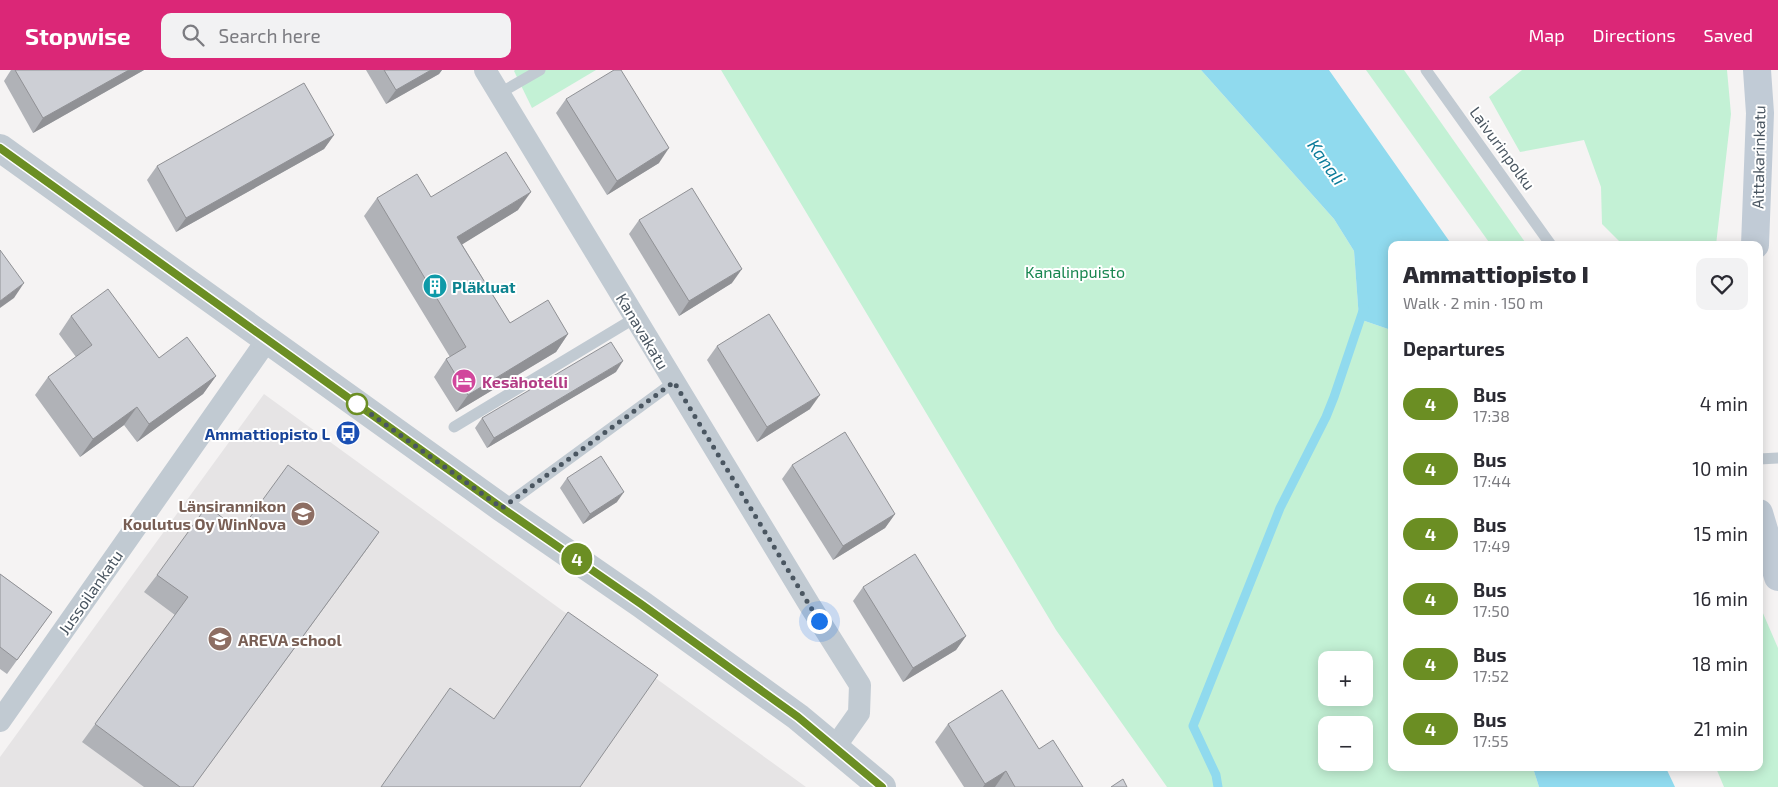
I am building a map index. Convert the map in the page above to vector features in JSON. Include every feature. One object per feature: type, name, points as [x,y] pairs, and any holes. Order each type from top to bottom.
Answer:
[{"type":"main road","name":"Aittakarinkatu","points":[[1755,241],[1760,113],[1757,70]]},
{"type":"main road","points":[[1763,527],[1778,578]]},
{"type":"street","name":"Kanavakatu","points":[[485,70],[860,685],[859,713],[835,747]]},
{"type":"street","points":[[0,148],[502,508],[798,717],[882,787]]},
{"type":"street","name":"Jussoilankatu","points":[[0,721],[267,340]]},
{"type":"lane","points":[[500,93],[540,70]]},
{"type":"lane","name":"Laivurinpolku","points":[[1426,70],[1548,241]]},
{"type":"lane","points":[[454,427],[635,318]]},
{"type":"lane","points":[[502,508],[674,382]]},
{"type":"lane","points":[[1763,459],[1778,458]]},
{"type":"shaded area","name":"Länsirannikon Koulutus Oy WinNova","points":[[264,394],[806,787],[0,787],[0,757]]},
{"type":"green space","points":[[515,70],[596,70],[532,108]]},
{"type":"green space","name":"Kanalinpuisto","points":[[721,70],[1201,70],[1334,219],[1354,251],[1359,319],[1388,329],[1388,771],[1534,771],[1539,787],[1167,787],[1056,630]]},
{"type":"green space","points":[[1366,70],[1404,70],[1524,241],[1488,241]]},
{"type":"green space","points":[[1522,70],[1727,70],[1731,114],[1716,241],[1619,241],[1602,224],[1601,187],[1584,140],[1520,152],[1489,97]]},
{"type":"green space","points":[[1763,613],[1778,648],[1778,787],[1724,787],[1717,771],[1763,771]]},
{"type":"water","name":"Kanali","points":[[1201,70],[1329,70],[1449,241],[1388,241],[1388,329],[1359,319],[1354,251],[1334,219]]},
{"type":"water","points":[[1534,771],[1667,771],[1675,787],[1539,787]]},
{"type":"building","points":[[15,70],[129,70],[43,118]]},
{"type":"building","points":[[384,70],[431,70],[396,90]]},
{"type":"building","points":[[614,70],[621,70],[669,148],[617,181],[566,99]]},
{"type":"building","points":[[304,83],[334,135],[186,218],[157,166]]},
{"type":"building","name":"Pläkluat","points":[[506,152],[531,192],[457,237],[510,323],[548,300],[568,334],[468,395],[446,359],[466,347],[377,198],[417,174],[431,197]]},
{"type":"building","points":[[692,188],[742,269],[689,301],[639,220]]},
{"type":"building","points":[[0,250],[24,283],[0,301]]},
{"type":"building","points":[[108,289],[159,358],[187,337],[216,376],[149,424],[137,407],[93,439],[48,377],[92,345],[71,316]]},
{"type":"building","points":[[769,314],[820,395],[767,427],[717,346]]},
{"type":"building","points":[[611,342],[623,361],[494,438],[482,418]]},
{"type":"building","points":[[845,432],[895,514],[843,546],[792,465]]},
{"type":"building","points":[[601,456],[624,492],[590,514],[567,478]]},
{"type":"building","points":[[288,465],[379,532],[193,787],[180,787],[95,724],[188,597],[157,575],[207,506],[240,531]]},
{"type":"building","points":[[915,554],[966,636],[913,668],[863,587]]},
{"type":"building","points":[[0,574],[52,612],[17,660],[0,647]]},
{"type":"building","points":[[568,612],[658,675],[580,787],[381,787],[450,688],[494,719]]},
{"type":"building","points":[[1002,690],[1039,749],[1053,740],[1083,787],[1015,787],[1006,771],[985,784],[948,724]]},
{"type":"building","points":[[1123,779],[1127,787],[1111,787]]},
{"type":"waterway","points":[[1218,787],[1216,775],[1193,726],[1280,508],[1326,417],[1364,308]]},
{"type":"bus line","name":"4","points":[[0,148],[502,508],[641,604],[798,717],[882,787]]},
{"type":"place","name":"Pläkluat","points":[[435,286]]},
{"type":"place","name":"Kesähotelli","points":[[464,381]]},
{"type":"place","name":"Ammattiopisto L","points":[[348,433]]},
{"type":"place","name":"Länsirannikon Koulutus Oy WinNova","points":[[303,514]]},
{"type":"place","name":"AREVA school","points":[[220,639]]},
{"type":"route","points":[[357,404],[502,508],[674,382],[819,621]]}]
